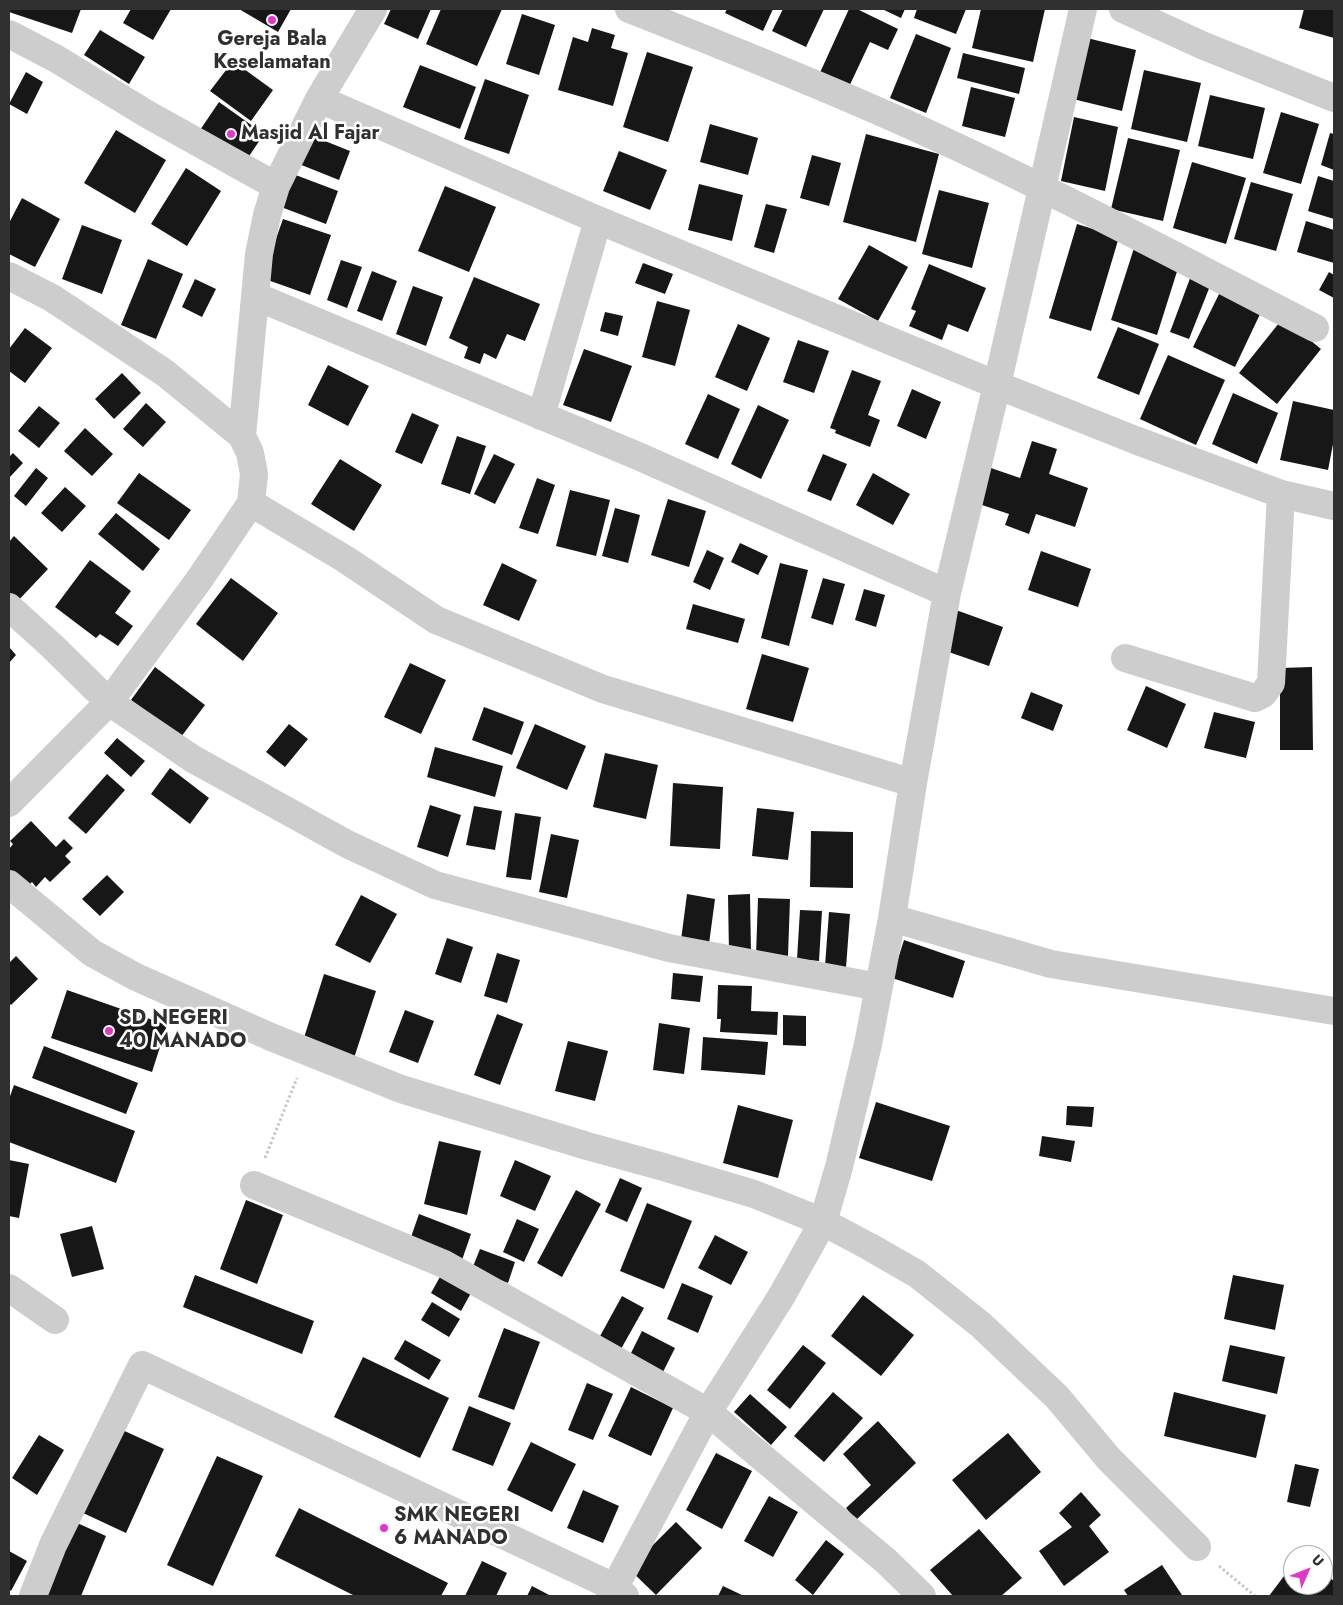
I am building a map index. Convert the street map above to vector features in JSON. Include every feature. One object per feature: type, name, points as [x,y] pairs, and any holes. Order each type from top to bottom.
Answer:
[{"type":"street","points":[[242,436],[259,254],[267,215],[276,186],[320,99],[373,9]]},
{"type":"street","points":[[628,9],[759,60],[905,123],[1042,189],[1315,328]]},
{"type":"street","points":[[33,1596],[53,1545],[142,1365],[617,1593],[708,1412],[781,1297],[822,1222],[839,1167],[879,988],[892,918],[912,783],[947,593],[997,385],[1083,9]]},
{"type":"street","points":[[1123,9],[1204,46],[1334,98]]},
{"type":"street","points":[[9,34],[55,58],[147,114],[276,186]]},
{"type":"street","points":[[320,99],[598,220],[997,385],[1135,440],[1282,494],[1334,506]]},
{"type":"street","points":[[541,416],[598,220]]},
{"type":"street","points":[[9,276],[52,298],[165,373],[242,436],[250,453],[254,474],[251,502],[199,580],[109,702],[9,803]]},
{"type":"street","points":[[255,296],[638,456],[947,593]]},
{"type":"street","points":[[1126,658],[1255,698],[1263,694],[1271,683],[1282,494]]},
{"type":"street","points":[[251,502],[345,559],[436,620],[603,689],[912,783]]},
{"type":"street","points":[[9,608],[52,646],[109,702],[193,759],[253,794],[347,844],[435,885],[669,948],[879,988]]},
{"type":"street","points":[[9,884],[92,953],[152,984],[307,1052],[401,1089],[587,1146],[754,1194],[822,1222],[917,1274],[982,1325],[1057,1397],[1109,1458],[1197,1547]]},
{"type":"street","points":[[892,918],[1050,964],[1334,1011]]},
{"type":"street","points":[[254,1185],[444,1264],[708,1412],[886,1562],[922,1596]]},
{"type":"street","points":[[9,1288],[55,1320]]},
{"type":"path","points":[[254,1185],[307,1052]]},
{"type":"path","points":[[1197,1547],[1255,1596]]},
{"type":"building","points":[[9,9],[81,9],[72,33],[9,12]]},
{"type":"building","points":[[131,9],[171,9],[153,40],[123,23]]},
{"type":"building","name":"Gereja Bala Keselamatan","points":[[239,9],[291,9],[278,32]]},
{"type":"building","points":[[391,9],[431,9],[418,39],[384,24]]},
{"type":"building","points":[[441,9],[502,9],[477,66],[426,44]]},
{"type":"building","points":[[727,9],[773,9],[763,31],[725,13]]},
{"type":"building","points":[[783,9],[824,9],[806,47],[772,31]]},
{"type":"building","points":[[849,9],[857,9],[898,29],[888,50],[870,42],[847,91],[818,77]]},
{"type":"building","points":[[882,9],[905,9],[901,18]]},
{"type":"building","points":[[917,9],[966,9],[956,34],[914,18]]},
{"type":"building","points":[[981,9],[1045,9],[1033,62],[972,48]]},
{"type":"building","points":[[1304,9],[1334,9],[1334,38],[1299,28]]},
{"type":"building","points":[[522,14],[555,25],[539,75],[506,64]]},
{"type":"building","points":[[592,28],[615,35],[611,48],[628,53],[613,106],[558,90],[573,37],[588,42]]},
{"type":"building","points":[[100,30],[145,57],[129,84],[84,55]]},
{"type":"building","points":[[916,34],[951,48],[926,113],[890,98]]},
{"type":"building","points":[[1087,38],[1136,50],[1122,111],[1073,99]]},
{"type":"building","points":[[647,52],[693,67],[668,142],[623,127]]},
{"type":"building","points":[[963,53],[1025,68],[1019,94],[957,78]]},
{"type":"building","points":[[233,61],[273,90],[251,121],[210,91]]},
{"type":"building","points":[[420,65],[476,87],[460,129],[403,107]]},
{"type":"building","points":[[1144,70],[1201,83],[1187,142],[1131,129]]},
{"type":"building","points":[[26,72],[43,82],[27,114],[9,104]]},
{"type":"building","points":[[485,79],[529,95],[509,154],[464,139]]},
{"type":"building","points":[[971,87],[1015,98],[1005,137],[962,126]]},
{"type":"building","points":[[1210,95],[1265,108],[1253,159],[1198,146]]},
{"type":"building","name":"Masjid Al Fajar","points":[[219,102],[264,134],[243,165],[198,133]]},
{"type":"building","points":[[1281,112],[1319,124],[1301,184],[1263,173]]},
{"type":"building","points":[[1074,117],[1118,127],[1105,191],[1061,181]]},
{"type":"building","points":[[710,124],[758,138],[748,175],[700,162]]},
{"type":"building","points":[[116,130],[166,160],[135,213],[84,183]]},
{"type":"building","points":[[305,133],[350,151],[339,180],[294,162]]},
{"type":"building","points":[[1330,133],[1334,134],[1334,170],[1321,165]]},
{"type":"building","points":[[866,134],[939,154],[916,242],[843,222]]},
{"type":"building","points":[[1128,138],[1180,150],[1163,221],[1111,209]]},
{"type":"building","points":[[619,151],[667,170],[650,210],[603,191]]},
{"type":"building","points":[[812,155],[841,163],[829,206],[800,198]]},
{"type":"building","points":[[1192,162],[1246,178],[1226,244],[1173,228]]},
{"type":"building","points":[[186,168],[221,191],[187,246],[151,224]]},
{"type":"building","points":[[293,174],[338,191],[326,224],[281,207]]},
{"type":"building","points":[[1318,176],[1334,181],[1334,219],[1308,211]]},
{"type":"building","points":[[1251,182],[1293,194],[1276,251],[1234,239]]},
{"type":"building","points":[[699,184],[743,195],[732,241],[688,230]]},
{"type":"building","points":[[445,186],[496,207],[469,272],[418,251]]},
{"type":"building","points":[[939,190],[989,203],[972,268],[922,254]]},
{"type":"building","points":[[22,198],[60,219],[35,267],[9,254],[9,223]]},
{"type":"building","points":[[766,204],[787,209],[774,253],[754,247]]},
{"type":"building","points":[[283,219],[331,235],[310,295],[262,278]]},
{"type":"building","points":[[1306,221],[1334,230],[1334,263],[1297,252]]},
{"type":"building","points":[[1077,224],[1119,237],[1091,331],[1049,318]]},
{"type":"building","points":[[82,225],[122,240],[102,294],[62,279]]},
{"type":"building","points":[[869,245],[908,267],[878,321],[838,299]]},
{"type":"building","points":[[1134,248],[1180,262],[1157,335],[1111,320]]},
{"type":"building","points":[[148,259],[183,274],[156,339],[121,325]]},
{"type":"building","points":[[341,260],[362,267],[347,308],[327,300]]},
{"type":"building","points":[[643,263],[673,274],[665,294],[635,283]]},
{"type":"building","points":[[929,264],[986,288],[968,332],[948,324],[942,340],[909,326],[916,311],[911,309]]},
{"type":"building","points":[[372,271],[397,281],[382,321],[357,311]]},
{"type":"building","points":[[1329,272],[1334,275],[1334,298],[1319,290]]},
{"type":"building","points":[[1192,273],[1212,281],[1189,339],[1170,332]]},
{"type":"building","points":[[474,277],[540,304],[525,341],[507,334],[496,359],[484,353],[480,364],[464,358],[468,347],[449,338]]},
{"type":"building","points":[[195,279],[216,289],[202,317],[182,307]]},
{"type":"building","points":[[413,286],[443,297],[426,346],[396,334]]},
{"type":"building","points":[[1220,292],[1261,312],[1235,367],[1193,347]]},
{"type":"building","points":[[657,301],[690,310],[675,366],[642,357]]},
{"type":"building","points":[[605,312],[623,316],[618,336],[600,331]]},
{"type":"building","points":[[1283,318],[1321,349],[1277,404],[1239,373]]},
{"type":"building","points":[[738,324],[770,338],[747,391],[715,377]]},
{"type":"building","points":[[1118,327],[1159,344],[1139,395],[1097,378]]},
{"type":"building","points":[[25,328],[52,348],[25,383],[9,371],[9,349]]},
{"type":"building","points":[[798,340],[829,351],[814,393],[783,382]]},
{"type":"building","points":[[584,349],[632,366],[611,422],[563,405]]},
{"type":"building","points":[[1168,355],[1225,380],[1196,445],[1140,419]]},
{"type":"building","points":[[328,365],[369,386],[348,426],[308,405]]},
{"type":"building","points":[[852,370],[881,381],[868,415],[880,420],[870,447],[835,433],[836,430],[830,428]]},
{"type":"building","points":[[122,373],[141,393],[114,419],[95,399]]},
{"type":"building","points":[[912,389],[941,402],[926,439],[897,426]]},
{"type":"building","points":[[1233,393],[1278,413],[1257,464],[1212,444]]},
{"type":"building","points":[[708,394],[740,409],[718,459],[685,444]]},
{"type":"building","points":[[1293,401],[1334,410],[1334,439],[1328,470],[1280,460]]},
{"type":"building","points":[[146,403],[166,422],[143,447],[123,429]]},
{"type":"building","points":[[758,405],[789,420],[761,479],[731,464]]},
{"type":"building","points":[[39,406],[60,423],[39,448],[18,431]]},
{"type":"building","points":[[412,413],[439,425],[422,464],[395,452]]},
{"type":"building","points":[[85,428],[113,454],[92,476],[64,451]]},
{"type":"building","points":[[457,436],[486,446],[470,494],[441,484]]},
{"type":"building","points":[[1032,441],[1057,449],[1049,474],[1088,488],[1075,527],[1036,514],[1029,534],[1005,525],[1009,514],[976,503],[988,467],[1020,478]]},
{"type":"building","points":[[13,453],[23,463],[9,478],[9,457]]},
{"type":"building","points":[[494,454],[515,464],[495,504],[474,494]]},
{"type":"building","points":[[823,454],[847,464],[831,501],[807,491]]},
{"type":"building","points":[[340,459],[382,485],[354,531],[311,504]]},
{"type":"building","points":[[36,468],[48,478],[26,506],[14,496]]},
{"type":"building","points":[[139,473],[191,510],[169,540],[117,503]]},
{"type":"building","points":[[873,473],[910,494],[893,525],[856,505]]},
{"type":"building","points":[[537,478],[555,485],[538,534],[519,528]]},
{"type":"building","points":[[65,487],[86,506],[62,532],[41,513]]},
{"type":"building","points":[[570,490],[610,500],[596,556],[556,546]]},
{"type":"building","points":[[668,499],[706,511],[689,567],[651,555]]},
{"type":"building","points":[[615,508],[640,515],[628,563],[602,556]]},
{"type":"building","points":[[116,513],[160,549],[143,571],[98,534]]},
{"type":"building","points":[[14,536],[48,569],[15,604],[9,599],[9,542]]},
{"type":"building","points":[[740,543],[768,556],[758,575],[731,562]]},
{"type":"building","points":[[707,550],[724,558],[710,590],[693,582]]},
{"type":"building","points":[[1041,551],[1091,569],[1078,607],[1028,590]]},
{"type":"building","points":[[90,560],[131,591],[115,613],[133,626],[118,646],[100,634],[96,638],[55,607]]},
{"type":"building","points":[[502,563],[537,580],[519,621],[483,605]]},
{"type":"building","points":[[780,563],[808,570],[789,646],[761,638]]},
{"type":"building","points":[[231,578],[278,613],[243,661],[196,624]]},
{"type":"building","points":[[823,578],[845,584],[833,625],[811,618]]},
{"type":"building","points":[[864,589],[885,595],[876,627],[855,620]]},
{"type":"building","points":[[693,604],[745,619],[738,643],[686,629]]},
{"type":"building","points":[[956,610],[1003,627],[989,666],[943,650]]},
{"type":"building","points":[[9,647],[16,655],[9,663]]},
{"type":"building","points":[[762,654],[809,668],[793,722],[746,709]]},
{"type":"building","points":[[410,663],[446,680],[421,734],[384,717]]},
{"type":"building","points":[[155,667],[205,705],[181,737],[131,700]]},
{"type":"building","points":[[1312,667],[1313,750],[1280,750],[1280,668]]},
{"type":"building","points":[[1146,686],[1186,704],[1167,748],[1127,730]]},
{"type":"building","points":[[1031,692],[1063,705],[1053,731],[1021,718]]},
{"type":"building","points":[[484,707],[524,722],[512,755],[472,740]]},
{"type":"building","points":[[1214,712],[1255,722],[1246,758],[1204,748]]},
{"type":"building","points":[[289,724],[308,739],[285,767],[266,752]]},
{"type":"building","points":[[535,724],[586,746],[567,790],[516,768]]},
{"type":"building","points":[[117,738],[145,761],[131,777],[104,753]]},
{"type":"building","points":[[435,747],[503,766],[495,797],[427,777]]},
{"type":"building","points":[[605,753],[658,765],[646,819],[593,807]]},
{"type":"building","points":[[170,768],[209,798],[190,824],[151,794]]},
{"type":"building","points":[[107,774],[125,790],[86,834],[68,818]]},
{"type":"building","points":[[673,783],[723,787],[720,849],[670,846]]},
{"type":"building","points":[[430,805],[461,815],[448,857],[417,847]]},
{"type":"building","points":[[474,806],[502,811],[495,850],[466,845]]},
{"type":"building","points":[[757,808],[794,812],[788,860],[752,856]]},
{"type":"building","points":[[515,813],[541,817],[531,880],[506,877]]},
{"type":"building","points":[[31,821],[56,847],[64,839],[73,848],[65,856],[71,862],[50,882],[45,877],[36,887],[32,882],[22,892],[9,879],[9,849],[13,844],[10,841]]},
{"type":"building","points":[[811,831],[853,832],[853,888],[810,887]]},
{"type":"building","points":[[551,834],[579,840],[567,898],[539,892]]},
{"type":"building","points":[[107,875],[124,892],[100,916],[82,899]]},
{"type":"building","points":[[687,894],[715,899],[709,944],[681,940]]},
{"type":"building","points":[[750,894],[751,953],[729,954],[728,895]]},
{"type":"building","points":[[361,895],[397,914],[370,963],[335,945]]},
{"type":"building","points":[[758,898],[790,899],[788,956],[756,955]]},
{"type":"building","points":[[800,910],[822,911],[819,961],[797,959]]},
{"type":"building","points":[[829,912],[850,914],[846,968],[825,966]]},
{"type":"building","points":[[447,938],[473,947],[461,983],[435,974]]},
{"type":"building","points":[[904,940],[965,961],[953,998],[892,978]]},
{"type":"building","points":[[497,953],[520,960],[507,1003],[484,996]]},
{"type":"building","points":[[16,956],[38,979],[11,1005],[9,1003],[9,963]]},
{"type":"building","points":[[673,973],[703,976],[700,1002],[671,999]]},
{"type":"building","points":[[324,974],[376,991],[354,1058],[303,1041]]},
{"type":"building","points":[[718,985],[752,986],[751,1011],[778,1012],[777,1035],[720,1032],[721,1019],[717,1019]]},
{"type":"building","name":"SD NEGERI 40 MANADO","points":[[67,990],[167,1025],[152,1072],[51,1038]]},
{"type":"building","points":[[405,1010],[434,1021],[418,1063],[389,1052]]},
{"type":"building","points":[[497,1014],[523,1024],[500,1085],[474,1075]]},
{"type":"building","points":[[783,1015],[806,1016],[806,1046],[783,1045]]},
{"type":"building","points":[[659,1023],[690,1028],[684,1074],[653,1070]]},
{"type":"building","points":[[703,1037],[768,1042],[765,1075],[701,1070]]},
{"type":"building","points":[[568,1041],[608,1051],[595,1101],[555,1091]]},
{"type":"building","points":[[44,1046],[138,1083],[126,1114],[32,1078]]},
{"type":"building","points":[[14,1085],[135,1131],[116,1183],[9,1142],[9,1099]]},
{"type":"building","points":[[876,1102],[950,1126],[932,1181],[859,1158]]},
{"type":"building","points":[[738,1105],[793,1120],[778,1178],[723,1163]]},
{"type":"building","points":[[1067,1106],[1094,1107],[1092,1127],[1066,1125]]},
{"type":"building","points":[[1042,1136],[1075,1141],[1071,1162],[1039,1156]]},
{"type":"building","points":[[439,1141],[481,1151],[467,1215],[424,1204]]},
{"type":"building","points":[[9,1160],[29,1164],[19,1218],[9,1216]]},
{"type":"building","points":[[515,1160],[551,1176],[535,1211],[500,1196]]},
{"type":"building","points":[[620,1178],[642,1188],[627,1222],[605,1212]]},
{"type":"building","points":[[576,1190],[601,1204],[562,1277],[537,1263]]},
{"type":"building","points":[[246,1200],[283,1215],[257,1284],[220,1269]]},
{"type":"building","points":[[647,1203],[692,1221],[664,1289],[620,1271]]},
{"type":"building","points":[[419,1214],[471,1234],[462,1260],[410,1240]]},
{"type":"building","points":[[517,1219],[539,1229],[524,1262],[503,1252]]},
{"type":"building","points":[[92,1226],[104,1269],[72,1277],[60,1234]]},
{"type":"building","points":[[715,1235],[748,1252],[731,1285],[698,1268]]},
{"type":"building","points":[[480,1249],[515,1262],[508,1283],[472,1269]]},
{"type":"building","points":[[195,1275],[314,1321],[302,1354],[183,1307]]},
{"type":"building","points":[[441,1275],[471,1293],[461,1311],[431,1293]]},
{"type":"building","points":[[1233,1275],[1284,1285],[1275,1330],[1224,1319]]},
{"type":"building","points":[[682,1283],[713,1296],[698,1333],[667,1319]]},
{"type":"building","points":[[863,1295],[914,1335],[881,1376],[831,1336]]},
{"type":"building","points":[[622,1296],[644,1308],[621,1349],[599,1338]]},
{"type":"building","points":[[432,1302],[460,1319],[449,1337],[421,1320]]},
{"type":"building","points":[[504,1328],[540,1342],[514,1410],[478,1397]]},
{"type":"building","points":[[642,1331],[675,1348],[663,1372],[630,1355]]},
{"type":"building","points":[[405,1340],[441,1360],[429,1380],[394,1359]]},
{"type":"building","points":[[803,1345],[826,1363],[790,1409],[767,1390]]},
{"type":"building","points":[[1230,1345],[1285,1357],[1277,1394],[1222,1381]]},
{"type":"building","points":[[363,1357],[449,1398],[420,1458],[334,1417]]},
{"type":"building","points":[[587,1383],[613,1394],[593,1440],[568,1430]]},
{"type":"building","points":[[631,1387],[673,1408],[651,1456],[608,1436]]},
{"type":"building","points":[[833,1392],[863,1418],[824,1462],[794,1436]]},
{"type":"building","points":[[1174,1392],[1266,1415],[1256,1458],[1164,1436]]},
{"type":"building","points":[[750,1394],[787,1427],[771,1445],[734,1412]]},
{"type":"building","points":[[469,1406],[511,1423],[493,1466],[452,1450]]},
{"type":"building","points":[[878,1421],[916,1463],[856,1520],[846,1508],[871,1485],[843,1454]]},
{"type":"building","points":[[118,1428],[164,1449],[126,1533],[81,1512]]},
{"type":"building","points":[[1008,1433],[1041,1472],[986,1520],[952,1480]]},
{"type":"building","points":[[39,1435],[64,1450],[37,1495],[12,1478]]},
{"type":"building","points":[[531,1442],[576,1464],[552,1512],[507,1490]]},
{"type":"building","points":[[716,1453],[752,1471],[722,1529],[686,1510]]},
{"type":"building","points":[[217,1456],[263,1476],[213,1586],[167,1565]]},
{"type":"building","points":[[1295,1464],[1319,1469],[1310,1507],[1287,1502]]},
{"type":"building","points":[[583,1490],[619,1506],[603,1543],[567,1528]]},
{"type":"building","points":[[1081,1492],[1101,1515],[1089,1526],[1109,1552],[1064,1586],[1039,1551],[1072,1527],[1059,1513]]},
{"type":"building","points":[[769,1496],[798,1512],[773,1557],[744,1541]]},
{"type":"building","points":[[299,1508],[448,1583],[441,1596],[355,1596],[275,1556]]},
{"type":"building","points":[[75,1522],[106,1536],[81,1596],[43,1596]]},
{"type":"building","points":[[676,1522],[702,1548],[656,1595],[629,1569]]},
{"type":"building","points":[[979,1529],[1022,1578],[1001,1596],[953,1596],[930,1570]]},
{"type":"building","points":[[826,1540],[844,1554],[813,1595],[795,1580]]},
{"type":"building","points":[[9,1551],[27,1561],[11,1591],[9,1589]]},
{"type":"building","points":[[482,1561],[507,1573],[496,1596],[465,1596]]},
{"type":"building","points":[[1162,1565],[1182,1595],[1128,1596],[1124,1590]]},
{"type":"building","points":[[1283,1577],[1283,1595],[1333,1595],[1334,1581],[1334,1596],[1269,1596]]},
{"type":"building","points":[[532,1586],[551,1596],[527,1596]]},
{"type":"building","points":[[723,1586],[744,1596],[718,1596]]},
{"type":"place","name":"Gereja Bala Keselamatan","points":[[272,20]]},
{"type":"place","name":"Masjid Al Fajar","points":[[231,134]]},
{"type":"place","name":"SD NEGERI 40 MANADO","points":[[109,1031]]},
{"type":"place","name":"SMK NEGERI 6 MANADO","points":[[384,1528]]}]
